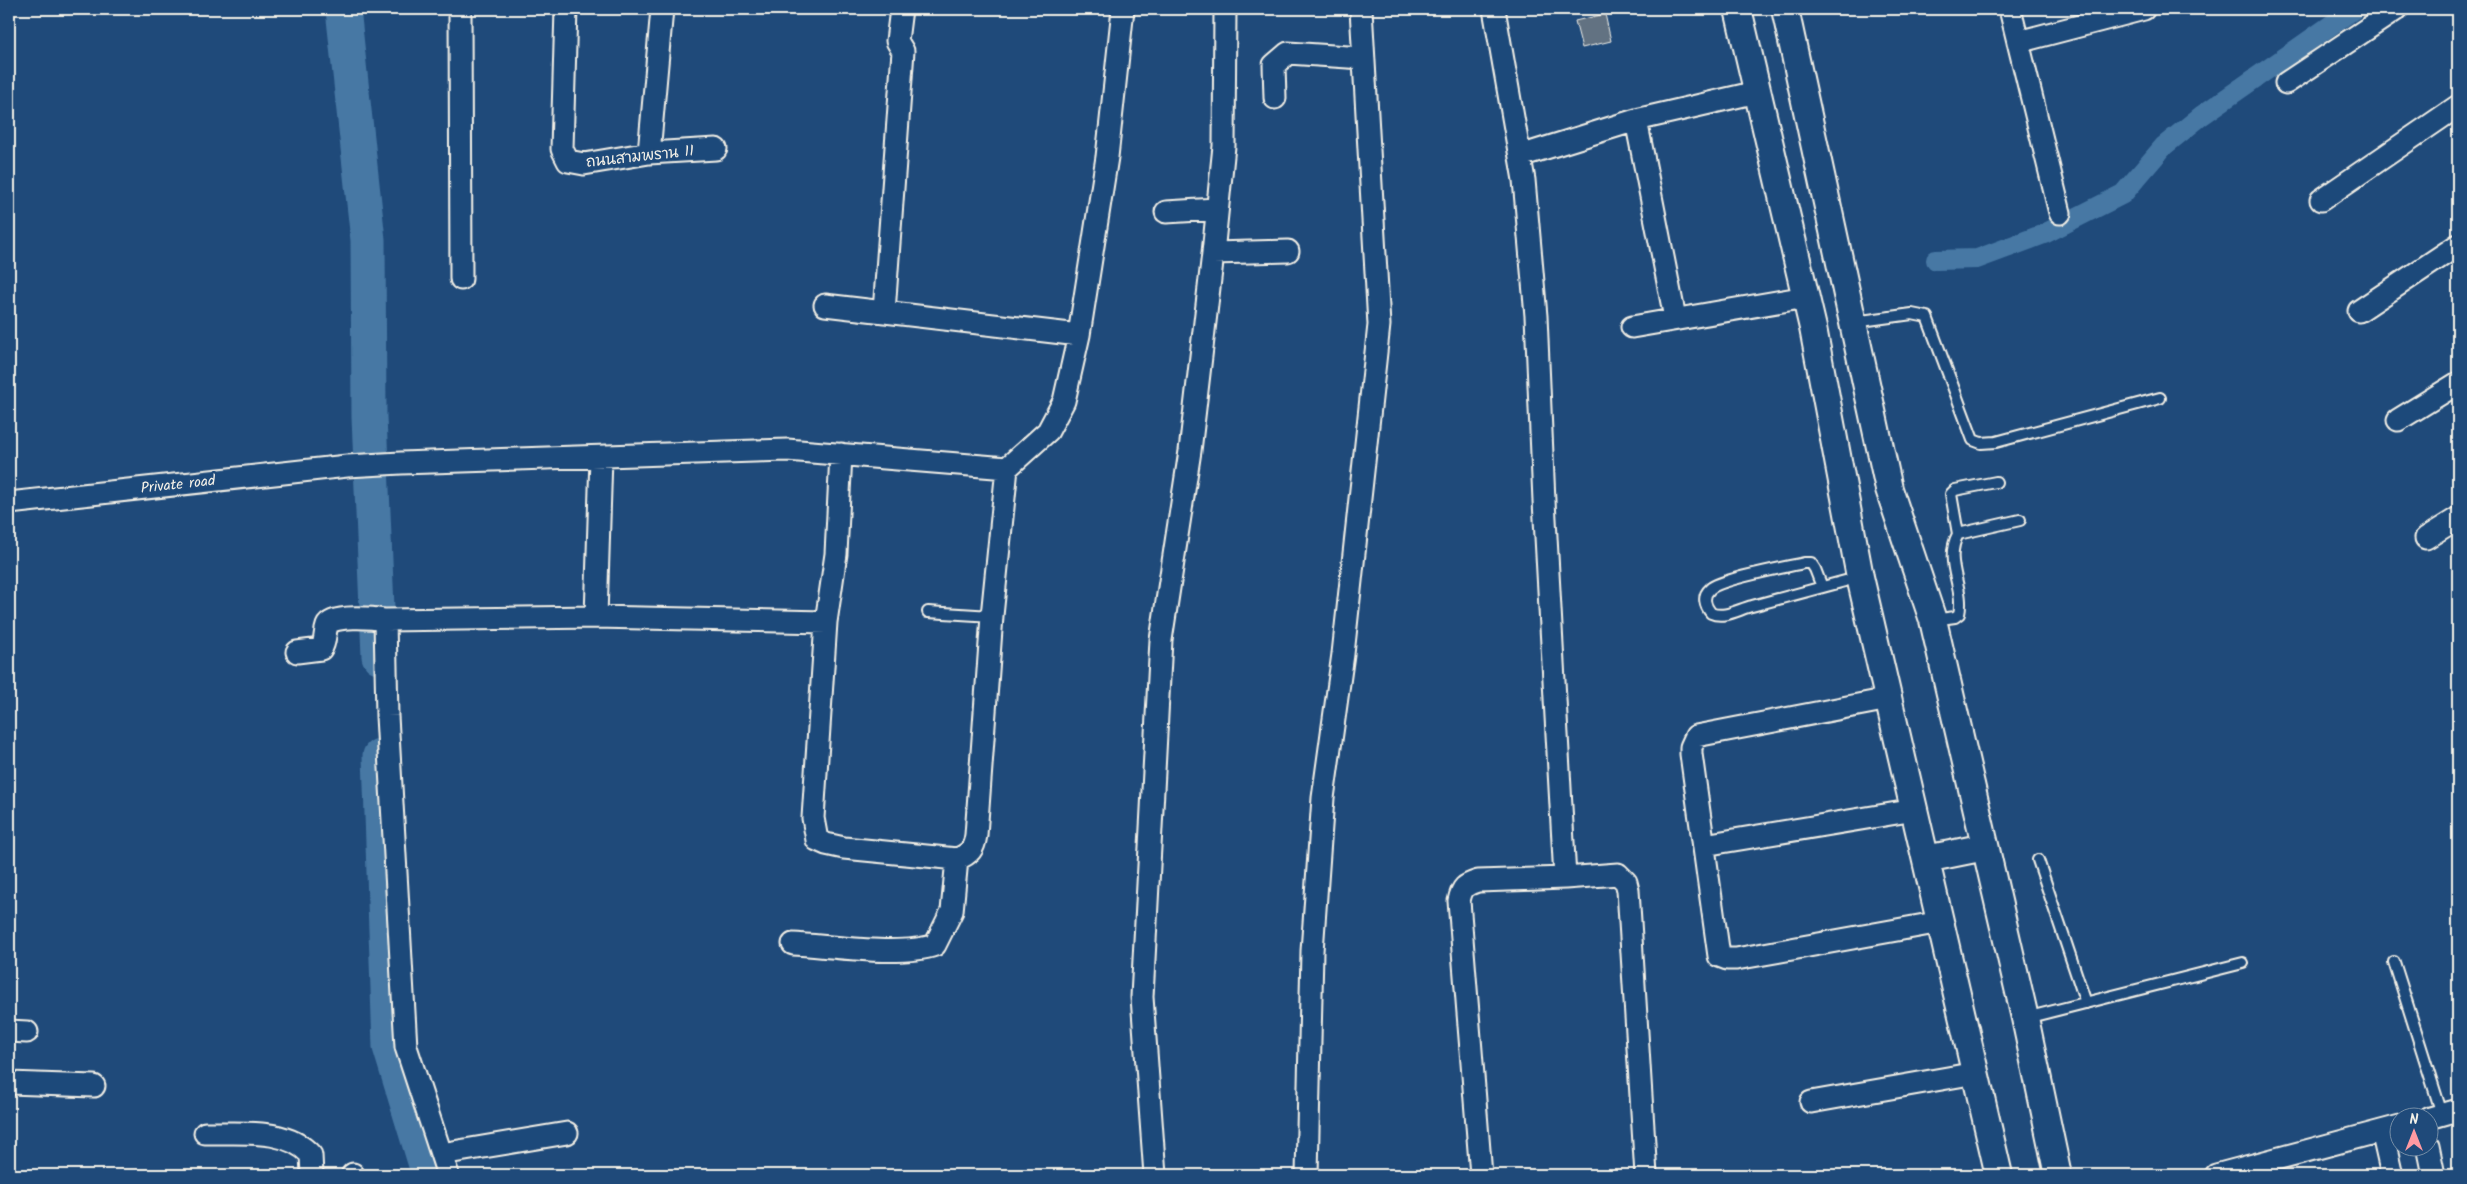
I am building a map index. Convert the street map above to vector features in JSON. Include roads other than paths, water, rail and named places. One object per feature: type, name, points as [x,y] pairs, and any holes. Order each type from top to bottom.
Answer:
[{"type":"street","points":[[460,9],[461,279]]},
{"type":"street","name":"ถนนสามพราน 11","points":[[566,9],[562,148],[568,161],[584,164],[650,153],[716,150]]},
{"type":"street","points":[[650,153],[662,9]]},
{"type":"street","points":[[884,312],[902,51],[897,41],[901,9]]},
{"type":"street","points":[[842,454],[836,554],[826,622],[813,818],[817,840],[844,848],[957,859],[967,855],[974,847],[976,835],[992,616],[1007,468],[1048,431],[1058,414],[1079,335],[1107,158],[1123,9]]},
{"type":"street","points":[[1155,1175],[1142,996],[1161,640],[1190,451],[1224,146],[1225,9]]},
{"type":"street","points":[[1307,1175],[1312,951],[1323,798],[1343,654],[1375,377],[1379,325],[1361,9]]},
{"type":"street","points":[[1494,9],[1520,156],[1536,316],[1544,511],[1565,878]]},
{"type":"street","points":[[1738,9],[1806,297],[1827,396],[1845,505],[1860,577],[1999,1175]]},
{"type":"street","points":[[1785,9],[1889,489],[1932,620],[2025,1018],[2058,1175]]},
{"type":"street","points":[[2010,9],[2060,213]]},
{"type":"street","points":[[2286,82],[2397,9]]},
{"type":"street","points":[[2018,42],[2133,10]]},
{"type":"street","points":[[1275,98],[1274,65],[1288,53],[1364,58]]},
{"type":"street","points":[[1520,156],[1636,120],[1757,92]]},
{"type":"street","points":[[2321,200],[2458,106]]},
{"type":"street","points":[[1636,120],[1675,318]]},
{"type":"street","points":[[1166,212],[1216,209]]},
{"type":"street","points":[[2360,311],[2458,245]]},
{"type":"street","points":[[1213,253],[1288,252]]},
{"type":"street","points":[[1632,327],[1675,318],[1806,297]]},
{"type":"street","points":[[825,305],[1079,335]]},
{"type":"street","points":[[2398,420],[2458,383]]},
{"type":"street","name":"Private road","points":[[9,503],[347,466],[401,463],[787,450],[1007,468]]},
{"type":"street","points":[[596,617],[601,457]]},
{"type":"street","points":[[2426,538],[2458,518]]},
{"type":"street","points":[[297,652],[321,649],[327,624],[330,621],[352,618],[383,620],[596,617],[826,622]]},
{"type":"street","points":[[383,620],[406,1047],[448,1175]]},
{"type":"street","points":[[1889,699],[1696,736],[1691,747],[1691,754],[1719,956],[1736,959],[1941,922]]},
{"type":"street","points":[[1704,845],[1915,810]]},
{"type":"street","points":[[1926,859],[1986,847]]},
{"type":"street","points":[[793,944],[902,950],[920,950],[935,945],[952,911],[957,859]]},
{"type":"street","points":[[1481,1175],[1459,900],[1461,891],[1465,885],[1478,881],[1618,874],[1626,882],[1646,1175]]},
{"type":"street","points":[[1811,1102],[1976,1073]]},
{"type":"street","points":[[9,1083],[94,1086]]},
{"type":"street","points":[[2216,1175],[2390,1128]]},
{"type":"street","points":[[205,1133],[277,1136],[302,1145],[311,1155],[312,1175]]},
{"type":"street","points":[[441,1154],[567,1133]]},
{"type":"street","points":[[2392,1156],[2392,1175]]},
{"type":"street","points":[[2430,1156],[2434,1175]]},
{"type":"lane","points":[[1853,322],[1912,314],[1927,317],[1973,440],[1982,443],[1996,442],[2160,398]]},
{"type":"lane","points":[[1932,620],[1955,617],[1959,614],[1959,602],[1952,561],[1953,545],[1958,534],[1951,494],[1955,490],[1996,482]]},
{"type":"lane","points":[[1958,534],[2020,520]]},
{"type":"lane","points":[[1822,587],[1811,563],[1804,563],[1712,586],[1706,594],[1705,603],[1711,613],[1722,615],[1860,577]]},
{"type":"lane","points":[[928,612],[992,616]]},
{"type":"lane","points":[[2038,860],[2086,1003]]},
{"type":"lane","points":[[2394,962],[2443,1114]]},
{"type":"lane","points":[[2025,1018],[2243,963]]},
{"type":"waterway","points":[[343,9],[368,240],[369,417],[379,656]]},
{"type":"waterway","points":[[1936,260],[1977,259],[2044,234],[2123,194],[2164,146],[2201,116],[2354,9]]},
{"type":"waterway","points":[[380,756],[390,1047],[429,1175]]}]
